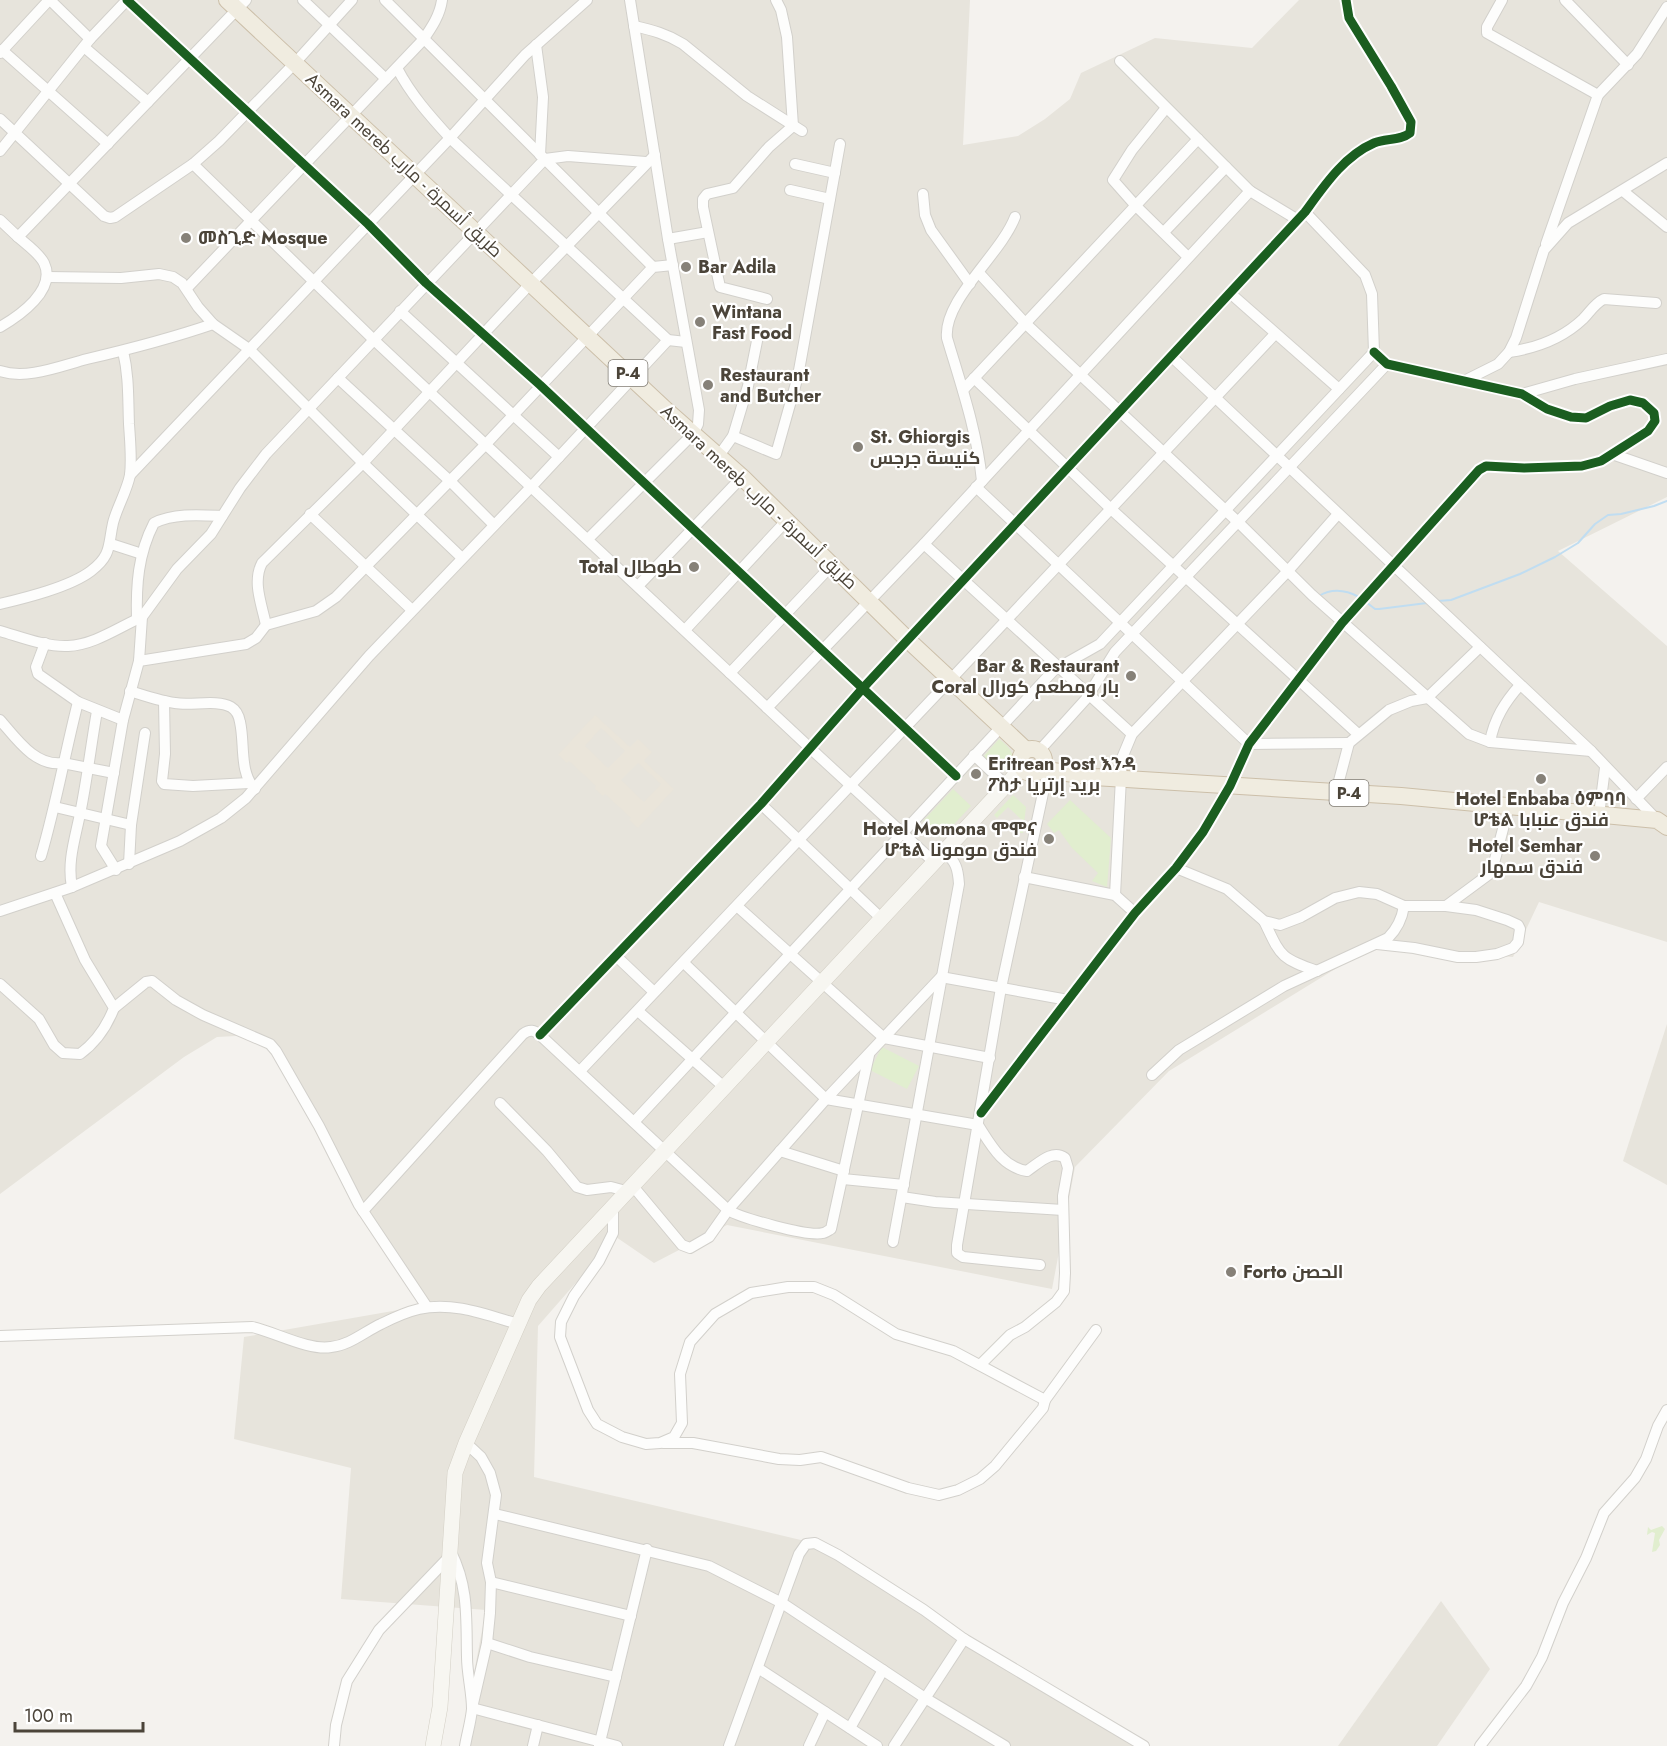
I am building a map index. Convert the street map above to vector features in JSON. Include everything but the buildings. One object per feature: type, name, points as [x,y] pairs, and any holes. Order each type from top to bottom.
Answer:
[{"type":"highway","name":"Asmara mereb طريق أسمرة - مارب","points":[[237,3],[294,63],[742,477],[950,680],[1033,751]]},
{"type":"highway","points":[[1022,768],[1020,760],[1033,751],[1043,758],[1044,770]]},
{"type":"highway","name":"P-4","points":[[1022,768],[1031,772],[1044,770],[1122,779],[1401,796],[1599,815],[1662,824]]},
{"type":"main road","points":[[433,1746],[440,1707],[455,1473],[518,1324],[539,1286],[1022,768]]},
{"type":"street","points":[[108,144],[1,51],[50,0],[87,43],[148,102]]},
{"type":"street","points":[[0,151],[87,43],[127,0],[368,224],[426,283],[540,385],[956,776]]},
{"type":"street","points":[[303,0],[386,79]]},
{"type":"street","points":[[0,119],[104,216],[115,217],[193,164],[219,141],[352,0]]},
{"type":"street","points":[[385,0],[653,267]]},
{"type":"street","points":[[187,288],[423,40],[433,27],[441,10],[442,0]]},
{"type":"street","points":[[130,475],[485,101],[502,80],[536,45],[587,0]]},
{"type":"street","points":[[588,539],[693,434],[698,424],[699,410],[673,265],[650,159],[630,0]]},
{"type":"street","points":[[776,0],[781,10],[787,37],[797,128]]},
{"type":"street","points":[[540,1035],[761,804],[863,688],[1301,216],[1341,167],[1364,147],[1377,141],[1403,138],[1410,133],[1411,122],[1349,18],[1346,0]]},
{"type":"street","points":[[1502,0],[1487,27],[1487,33],[1598,95]]},
{"type":"street","points":[[1565,0],[1628,65]]},
{"type":"street","points":[[18,237],[190,58],[237,3]]},
{"type":"street","points":[[1463,381],[1498,364],[1509,352],[1516,338],[1598,95],[1628,65],[1648,39],[1667,7]]},
{"type":"street","points":[[634,27],[662,34],[683,44],[747,96],[797,128]]},
{"type":"street","points":[[0,631],[45,643],[68,646],[85,643],[140,618],[177,569],[211,534],[240,488],[266,454],[512,194],[542,157],[543,97],[536,45]]},
{"type":"street","points":[[981,1113],[1135,914],[1176,868],[1203,832],[1230,786],[1248,744],[1361,600],[1395,566],[1479,470],[1486,466],[1524,468],[1582,466],[1601,461],[1648,431],[1655,421],[1654,413],[1643,403],[1630,400],[1610,406],[1586,418],[1571,417],[1547,409],[1522,394],[1387,364],[1374,352],[1372,294],[1365,275],[1301,216],[1250,190],[1120,61]]},
{"type":"street","points":[[397,68],[419,104],[450,138],[668,340],[686,342]]},
{"type":"street","points":[[1167,108],[1132,150],[1114,176],[1114,183],[1188,257]]},
{"type":"street","points":[[767,299],[720,287],[703,199],[707,194],[733,188],[770,147],[797,128]]},
{"type":"street","points":[[963,390],[1198,139]]},
{"type":"street","points":[[733,436],[776,454],[798,376],[840,144]]},
{"type":"street","points":[[542,157],[650,159]]},
{"type":"street","points":[[266,625],[257,584],[257,573],[262,563],[363,463],[650,159]]},
{"type":"street","points":[[1544,250],[1568,223],[1667,163]]},
{"type":"street","points":[[193,164],[374,340],[902,833],[939,857],[953,858],[958,870],[958,884],[893,1242]]},
{"type":"street","points":[[795,164],[835,172]]},
{"type":"street","points":[[1164,232],[1226,167]]},
{"type":"street","points":[[790,190],[830,199]]},
{"type":"street","points":[[767,708],[924,544],[1250,190]]},
{"type":"street","points":[[1623,191],[1667,227]]},
{"type":"street","points":[[923,194],[925,215],[931,230],[970,284]]},
{"type":"street","points":[[1015,217],[1001,244],[970,284],[948,320],[946,329],[979,451],[979,484],[1016,524],[1248,744],[1349,743]]},
{"type":"street","points":[[0,220],[45,264],[47,277],[42,290],[35,299],[21,313],[0,327]]},
{"type":"street","points":[[668,239],[708,232]]},
{"type":"street","points":[[139,661],[246,644],[255,638],[266,625],[316,611],[336,597],[486,444],[653,267],[673,265]]},
{"type":"street","points":[[979,273],[1025,323],[1238,522],[1287,572],[1469,734],[1490,742],[1590,751]]},
{"type":"street","points":[[47,277],[121,278],[159,274],[173,277],[187,288],[198,307],[213,324],[249,349],[462,558]]},
{"type":"street","points":[[1230,293],[1339,389]]},
{"type":"street","points":[[1509,352],[1530,349],[1563,334],[1604,299],[1656,303]]},
{"type":"street","points":[[400,311],[559,457]]},
{"type":"street","points":[[0,371],[17,374],[48,370],[123,351],[213,324]]},
{"type":"street","points":[[580,1071],[738,907],[1275,334]]},
{"type":"street","points":[[718,457],[733,436],[748,386],[758,336]]},
{"type":"street","points":[[0,911],[116,870],[180,841],[221,818],[412,610],[668,340]]},
{"type":"street","points":[[0,604],[67,583],[90,572],[103,559],[111,544],[114,522],[130,475],[128,373],[123,351]]},
{"type":"street","points":[[634,1122],[974,755],[1059,667],[1100,644],[1374,352]]},
{"type":"street","points":[[1171,356],[1590,751],[1662,824]]},
{"type":"street","points":[[1522,394],[1575,379],[1667,359]]},
{"type":"street","points":[[1033,751],[1089,695],[1115,652],[1387,364]]},
{"type":"street","points":[[338,378],[395,429],[494,525]]},
{"type":"street","points":[[974,378],[1111,509],[1358,734]]},
{"type":"street","points":[[1612,454],[1667,473]]},
{"type":"street","points":[[638,586],[742,477]]},
{"type":"street","points":[[1115,895],[1122,758],[1132,734],[1287,572],[1338,513]]},
{"type":"street","points":[[310,514],[412,610]]},
{"type":"street","points":[[116,870],[101,846],[123,720],[139,661],[140,618],[137,586],[142,555],[154,523],[163,519],[184,516],[222,516]]},
{"type":"street","points":[[685,630],[787,520]]},
{"type":"street","points":[[111,544],[142,555]]},
{"type":"street","points":[[924,544],[1132,734]]},
{"type":"street","points":[[730,673],[832,565]]},
{"type":"street","points":[[45,643],[36,671],[78,702],[123,720]]},
{"type":"street","points":[[1336,792],[1349,743],[1389,710],[1410,701],[1427,698],[1480,647]]},
{"type":"street","points":[[1490,742],[1492,727],[1499,712],[1520,685]]},
{"type":"street","points":[[130,691],[176,704],[233,707],[239,716],[246,773],[252,786]]},
{"type":"street","points":[[165,701],[165,754],[162,781],[164,784],[252,786]]},
{"type":"street","points":[[41,856],[56,807],[63,763],[78,702]]},
{"type":"street","points":[[72,887],[69,873],[70,857],[97,711]]},
{"type":"street","points":[[0,720],[25,748],[44,762],[63,763],[114,773]]},
{"type":"street","points":[[129,864],[131,825],[145,733]]},
{"type":"street","points":[[974,755],[1006,785]]},
{"type":"street","points":[[1636,799],[1667,767]]},
{"type":"street","points":[[1599,815],[1605,768]]},
{"type":"street","points":[[1040,1265],[963,1257],[957,1252],[1002,988],[1044,770]]},
{"type":"street","points":[[761,804],[881,918]]},
{"type":"street","points":[[1446,906],[1488,875],[1493,867],[1509,806]]},
{"type":"street","points":[[56,807],[131,825]]},
{"type":"street","points":[[1176,868],[1227,889],[1264,921],[1278,950],[1287,960],[1317,971]]},
{"type":"street","points":[[1024,877],[1115,895],[1135,914]]},
{"type":"street","points":[[1264,921],[1280,925],[1302,918],[1335,898],[1359,892],[1377,894],[1404,906],[1446,906],[1476,910],[1507,920],[1518,925],[1520,929],[1518,942],[1513,948],[1497,954],[1476,957],[1458,957],[1414,948],[1377,944]]},
{"type":"street","points":[[55,893],[85,960],[114,1008]]},
{"type":"street","points":[[1152,1075],[1179,1050],[1284,986],[1388,938],[1402,918],[1404,906]]},
{"type":"street","points":[[738,907],[884,1038],[990,1058]]},
{"type":"street","points":[[616,956],[654,992]]},
{"type":"street","points":[[684,963],[826,1099],[978,1125],[990,1144],[1014,1169],[1027,1171],[1051,1155],[1059,1154],[1065,1158],[1068,1168],[1063,1210],[1064,1291],[1056,1302],[1025,1328],[1010,1335],[980,1365]]},
{"type":"street","points":[[941,977],[1068,1000]]},
{"type":"street","points":[[500,1103],[547,1151],[577,1187],[587,1190],[611,1187],[629,1188],[682,1245],[690,1248],[709,1236],[728,1210],[826,1099],[941,977]]},
{"type":"street","points":[[0,984],[39,1019],[54,1046],[63,1053],[80,1054],[90,1047],[104,1028],[114,1008],[146,982],[152,981],[176,999],[212,1020],[270,1044],[319,1126],[363,1211],[427,1307]]},
{"type":"street","points":[[638,1011],[724,1087]]},
{"type":"street","points":[[363,1211],[529,1030],[540,1035],[580,1071],[728,1210],[763,1223],[824,1233],[831,1229],[869,1054]]},
{"type":"street","points":[[780,1151],[844,1175],[904,1185]]},
{"type":"street","points":[[902,1197],[964,1204],[1063,1210]]},
{"type":"street","points":[[613,1206],[613,1233],[599,1261],[565,1313],[561,1322],[560,1337],[588,1410],[597,1424],[630,1439],[646,1443],[693,1443],[779,1459],[800,1460],[821,1456],[908,1488],[939,1495],[958,1491],[980,1479],[995,1466],[1043,1408],[1045,1400],[1096,1330]]},
{"type":"street","points":[[660,1443],[674,1437],[682,1423],[680,1374],[690,1342],[715,1314],[751,1293],[788,1287],[814,1287],[834,1295],[896,1334],[953,1351],[1045,1400]]},
{"type":"street","points":[[0,1336],[252,1327],[271,1331],[314,1347],[330,1348],[349,1342],[400,1315],[427,1307],[453,1307],[518,1324]]},
{"type":"street","points":[[1480,1746],[1521,1693],[1537,1667],[1604,1513],[1635,1479],[1667,1410]]},
{"type":"street","points":[[465,1746],[487,1643],[491,1582],[487,1563],[496,1495],[490,1473],[481,1457],[466,1443]]},
{"type":"street","points":[[495,1514],[647,1549],[709,1566],[782,1603],[925,1698],[1005,1746]]},
{"type":"street","points":[[729,1746],[799,1554],[806,1544],[815,1543],[838,1555],[924,1610],[964,1639],[1144,1746]]},
{"type":"street","points":[[600,1744],[647,1549]]},
{"type":"street","points":[[334,1746],[336,1725],[347,1682],[379,1630],[449,1553],[459,1568],[465,1594],[468,1626],[468,1676],[472,1708]]},
{"type":"street","points":[[491,1582],[631,1616]]},
{"type":"street","points":[[894,1746],[964,1639]]},
{"type":"street","points":[[487,1643],[530,1657],[616,1677]]},
{"type":"street","points":[[759,1668],[877,1746]]},
{"type":"street","points":[[850,1728],[883,1670]]},
{"type":"street","points":[[472,1708],[600,1744],[617,1746]]},
{"type":"street","points":[[809,1746],[825,1712]]},
{"type":"street","points":[[533,1746],[538,1725]]},
{"type":"street","points":[[1122,1746],[1128,1736]]},
{"type":"shaded area","points":[[0,0],[970,0],[963,145],[1018,136],[1045,119],[1070,99],[1081,73],[1155,38],[1252,48],[1299,0],[1667,0],[1667,497],[1558,551],[1667,646],[1667,942],[1539,902],[1513,957],[1371,947],[1169,1071],[1075,1167],[1052,1289],[727,1225],[654,1263],[616,1237],[538,1326],[534,1477],[805,1541],[1150,1746],[460,1746],[486,1610],[341,1599],[351,1468],[234,1439],[244,1337],[427,1305],[277,1058],[255,1035],[217,1037],[184,1057],[0,1194]]},
{"type":"shaded area","points":[[595,715],[630,747],[638,739],[652,752],[644,761],[674,789],[638,828],[629,820],[631,818],[605,794],[603,796],[595,789],[596,786],[569,761],[567,763],[558,755]],"holes":[[[601,728],[625,751],[608,768],[585,746]],[[638,763],[661,784],[644,802],[621,780]]]},
{"type":"shaded area","points":[[1667,1024],[1667,1185],[1623,1161]]},
{"type":"shaded area","points":[[1441,1601],[1490,1669],[1437,1746],[1338,1746]]},
{"type":"green space","points":[[999,739],[1008,747],[1013,758],[1010,768],[1004,771],[995,769],[983,757]]},
{"type":"green space","points":[[953,789],[971,806],[941,838],[923,821]]},
{"type":"green space","points":[[1013,795],[1026,807],[1023,833],[1011,832],[1022,820],[1008,807],[997,818],[994,815]]},
{"type":"green space","points":[[1070,800],[1111,838],[1107,887],[1092,881],[1098,873],[1072,848],[1059,830],[1054,833],[1047,824]]},
{"type":"green space","points":[[882,1047],[919,1066],[907,1089],[870,1070]]},
{"type":"green space","points":[[1662,1526],[1665,1529],[1659,1540],[1660,1545],[1656,1551],[1652,1552],[1655,1533],[1647,1535],[1648,1527],[1651,1530]]},
{"type":"waterway","points":[[1438,601],[1451,600],[1520,574],[1555,557],[1578,543],[1595,524],[1608,515],[1621,514],[1667,501]]},
{"type":"waterway","points":[[1319,596],[1339,591],[1359,597]]},
{"type":"waterway","points":[[1366,602],[1375,609],[1427,603]]},
{"type":"cycle path","points":[[127,0],[368,224],[426,283],[540,385],[956,776]]},
{"type":"cycle path","points":[[540,1035],[761,804],[863,688],[1305,212],[1335,173],[1353,156],[1374,143],[1410,133],[1411,122],[1349,18],[1346,0]]},
{"type":"cycle path","points":[[981,1113],[1135,913],[1176,868],[1203,832],[1230,786],[1249,744],[1342,623],[1479,470],[1486,466],[1524,468],[1582,466],[1601,461],[1648,431],[1655,421],[1654,413],[1643,403],[1630,400],[1610,406],[1586,418],[1571,417],[1547,409],[1522,394],[1387,364],[1374,352]]},
{"type":"place","name":"መስጊድ Mosque","points":[[186,238]]},
{"type":"place","name":"Bar Adila","points":[[686,267]]},
{"type":"place","name":"Wintana Fast Food","points":[[700,322]]},
{"type":"place","name":"Restaurant and Butcher","points":[[708,385]]},
{"type":"place","name":"St. Ghiorgis كنيسة جرجس","points":[[858,447]]},
{"type":"place","name":"Total طوطال","points":[[694,567]]},
{"type":"place","name":"Bar & Restaurant Coral بار ومطعم كورال","points":[[1131,676]]},
{"type":"place","name":"Eritrean Post እንዳ ፖስታ بريد إرتريا","points":[[976,774]]},
{"type":"place","name":"Hotel Enbaba ዕምባባ ሆቴል فندق عنبابا","points":[[1541,779]]},
{"type":"place","name":"Hotel Momona ሞሞና ሆቴል فندق مومونا","points":[[1049,839]]},
{"type":"place","name":"Hotel Semhar فندق سمهار","points":[[1595,856]]},
{"type":"place","name":"Forto الحصن","points":[[1231,1272]]}]
